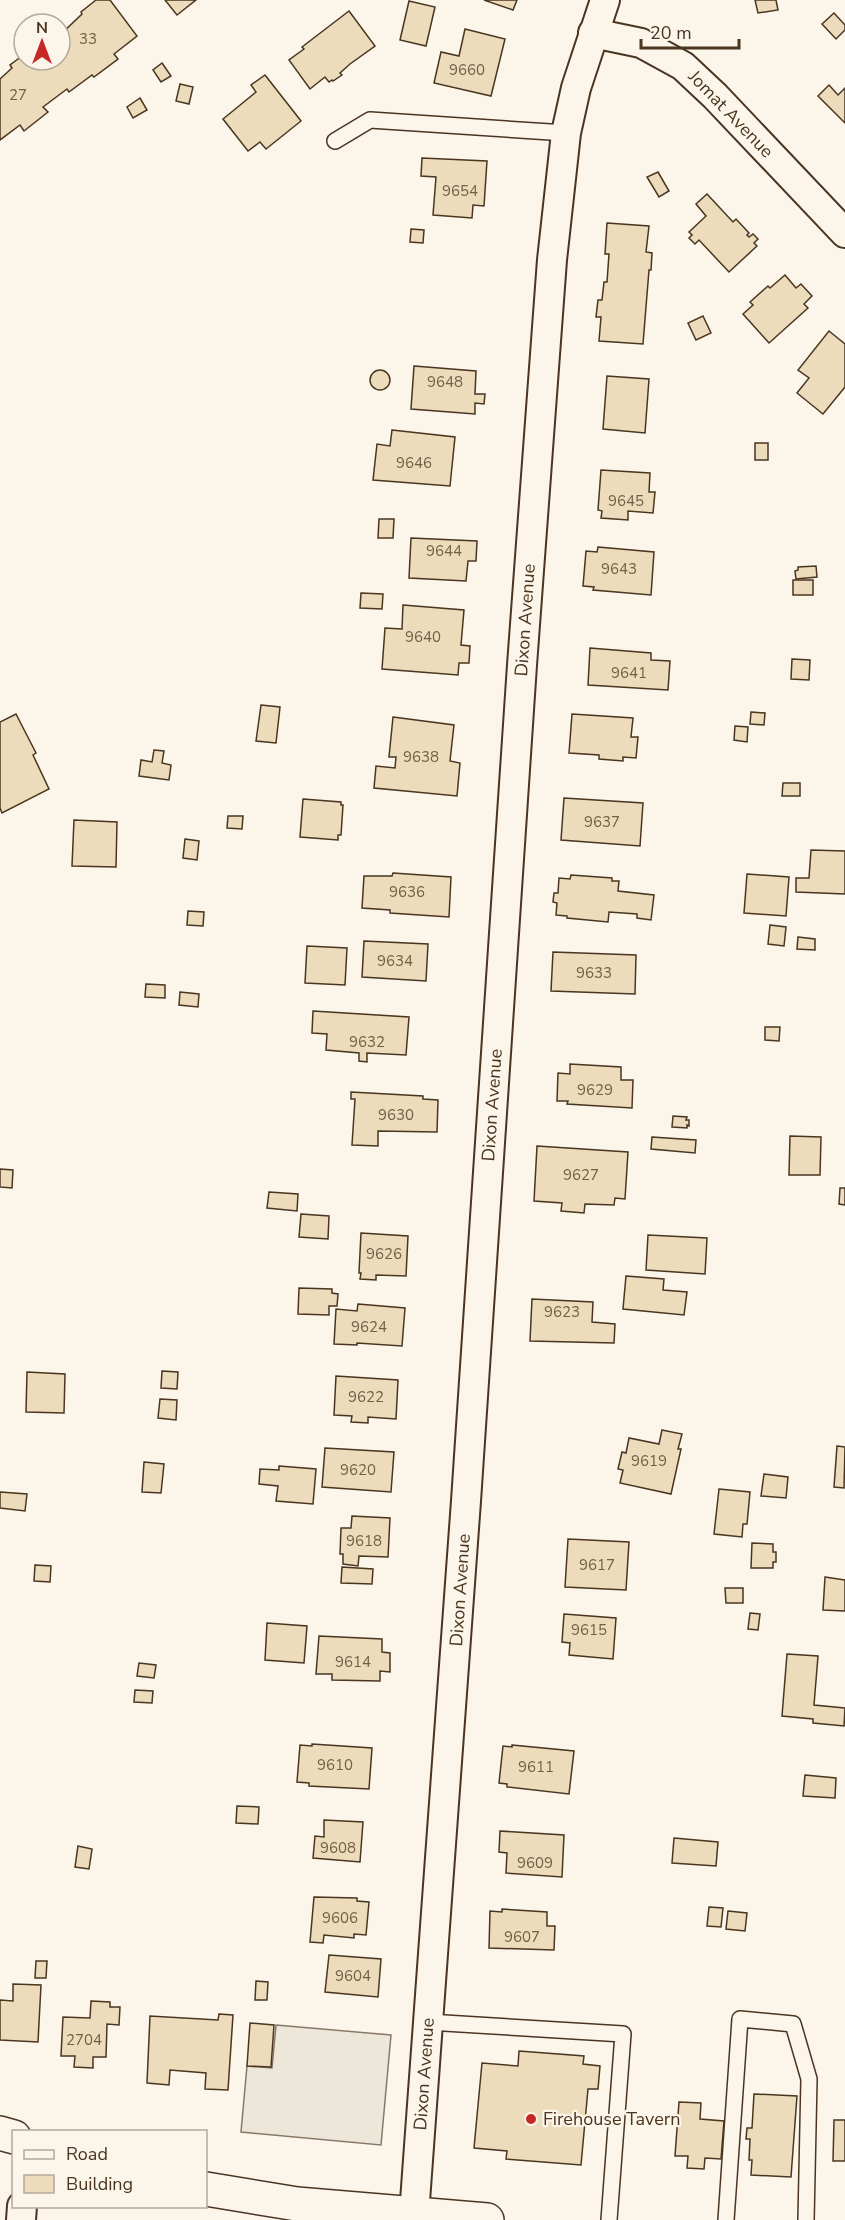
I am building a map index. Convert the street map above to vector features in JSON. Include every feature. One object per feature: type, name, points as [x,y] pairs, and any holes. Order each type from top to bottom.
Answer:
[{"type":"main road","points":[[207,2189],[297,2204],[487,2220]]},
{"type":"street","name":"Dixon Avenue","points":[[414,2215],[552,260],[566,133],[576,88],[605,0]]},
{"type":"street","name":"Jomat Avenue","points":[[593,33],[641,43],[683,66],[715,96],[845,233]]},
{"type":"lane","points":[[335,141],[370,120],[566,133]]},
{"type":"lane","points":[[726,2220],[740,2019],[794,2024],[809,2079],[806,2220]]},
{"type":"lane","points":[[428,2022],[623,2034],[609,2220]]},
{"type":"shaded area","points":[[276,2025],[391,2035],[381,2145],[241,2132],[247,2066],[272,2068]]},
{"type":"building","points":[[96,0],[110,0],[137,36],[114,54],[118,59],[69,92],[67,89],[43,107],[48,112],[24,131],[20,125],[0,140],[0,79],[12,68],[12,72],[72,72],[72,24],[82,14],[81,12]]},
{"type":"building","points":[[165,0],[196,0],[177,15]]},
{"type":"building","points":[[484,0],[517,0],[513,10]]},
{"type":"building","points":[[755,0],[776,0],[778,10],[758,13]]},
{"type":"building","points":[[409,1],[435,7],[426,46],[400,40]]},
{"type":"building","points":[[349,11],[375,46],[350,64],[340,73],[342,75],[333,81],[329,82],[325,77],[310,89],[289,60],[304,49],[302,47]]},
{"type":"building","points":[[834,13],[845,25],[845,30],[836,39],[822,24]]},
{"type":"building","points":[[465,29],[505,39],[491,96],[434,83],[441,52],[459,56]]},
{"type":"building","points":[[162,63],[171,76],[161,82],[153,70]]},
{"type":"building","points":[[265,75],[301,121],[266,149],[260,142],[248,151],[223,119],[256,92],[251,85]]},
{"type":"building","points":[[180,84],[193,87],[189,104],[176,101]]},
{"type":"building","points":[[829,85],[838,95],[845,88],[845,123],[818,96]]},
{"type":"building","points":[[140,98],[147,110],[133,118],[127,107]]},
{"type":"building","points":[[422,158],[487,161],[484,206],[473,205],[472,218],[433,215],[436,177],[421,176]]},
{"type":"building","points":[[658,172],[669,191],[659,197],[647,177]]},
{"type":"building","points":[[707,194],[733,222],[736,219],[749,233],[747,235],[749,237],[753,234],[758,239],[754,243],[757,246],[729,272],[699,240],[695,244],[689,238],[692,235],[689,232],[706,216],[696,204]]},
{"type":"building","points":[[607,223],[649,226],[646,252],[652,253],[643,344],[599,341],[601,317],[596,317],[598,300],[602,300],[604,282],[607,282],[609,254],[605,254]]},
{"type":"building","points":[[411,229],[424,230],[423,243],[410,242]]},
{"type":"building","points":[[785,275],[796,288],[801,284],[812,296],[804,304],[808,308],[769,343],[743,314],[753,305],[750,302]]},
{"type":"building","points":[[703,316],[711,333],[696,340],[688,323]]},
{"type":"building","points":[[829,331],[845,344],[845,387],[823,414],[797,393],[809,378],[798,370]]},
{"type":"building","points":[[414,366],[476,371],[475,394],[485,394],[484,404],[475,403],[475,414],[411,409]]},
{"type":"building","points":[[380,370],[387,373],[390,380],[387,387],[380,390],[373,387],[370,380],[373,373]]},
{"type":"building","points":[[607,376],[649,379],[645,433],[603,429]]},
{"type":"building","points":[[392,430],[455,437],[450,486],[373,480],[377,444],[390,446]]},
{"type":"building","points":[[755,443],[768,443],[768,460],[755,460]]},
{"type":"building","points":[[601,470],[650,473],[649,492],[655,492],[653,513],[628,511],[628,520],[601,518],[602,511],[598,510]]},
{"type":"building","points":[[379,519],[394,519],[393,538],[378,538]]},
{"type":"building","points":[[411,538],[477,541],[476,561],[468,561],[466,581],[409,578]]},
{"type":"building","points":[[598,547],[654,552],[651,595],[593,590],[594,587],[583,586],[586,551],[597,552]]},
{"type":"building","points":[[816,566],[817,577],[796,579],[795,571],[798,567]]},
{"type":"building","points":[[793,580],[813,580],[813,595],[793,595]]},
{"type":"building","points":[[361,593],[383,594],[382,609],[360,608]]},
{"type":"building","points":[[403,605],[464,610],[461,645],[470,646],[469,663],[459,663],[458,675],[382,669],[385,628],[402,629]]},
{"type":"building","points":[[590,648],[651,653],[651,660],[670,661],[668,690],[588,685]]},
{"type":"building","points":[[792,659],[810,660],[809,680],[791,679]]},
{"type":"building","points":[[261,705],[280,707],[276,743],[256,741]]},
{"type":"building","points":[[751,712],[765,713],[764,725],[750,724]]},
{"type":"building","points":[[16,714],[36,753],[33,755],[49,789],[2,813],[0,808],[0,722]]},
{"type":"building","points":[[572,714],[633,718],[631,737],[638,737],[636,758],[623,757],[623,761],[599,759],[599,755],[569,753]]},
{"type":"building","points":[[393,717],[454,725],[450,761],[460,763],[457,796],[374,788],[376,766],[395,768],[396,757],[389,757]]},
{"type":"building","points":[[735,726],[748,727],[747,742],[734,740]]},
{"type":"building","points":[[154,750],[164,751],[162,763],[171,765],[169,780],[139,776],[141,760],[152,762]]},
{"type":"building","points":[[783,783],[800,783],[800,796],[782,796]]},
{"type":"building","points":[[564,798],[643,803],[640,846],[561,840]]},
{"type":"building","points":[[303,799],[341,802],[343,805],[341,835],[338,835],[338,840],[300,837]]},
{"type":"building","points":[[228,816],[243,816],[242,829],[227,828]]},
{"type":"building","points":[[74,820],[117,822],[116,867],[72,866]]},
{"type":"building","points":[[185,839],[199,841],[197,860],[183,858]]},
{"type":"building","points":[[811,850],[845,851],[845,894],[796,892],[796,878],[809,878]]},
{"type":"building","points":[[393,873],[451,877],[449,917],[390,913],[390,910],[362,908],[364,876],[392,876]]},
{"type":"building","points":[[747,874],[789,877],[786,916],[744,913]]},
{"type":"building","points":[[571,875],[612,878],[612,881],[619,881],[618,891],[654,895],[651,920],[637,918],[637,914],[609,912],[608,922],[556,915],[557,903],[553,902],[554,893],[558,893],[559,878],[570,879]]},
{"type":"building","points":[[188,911],[204,912],[203,926],[187,925]]},
{"type":"building","points":[[770,925],[786,927],[784,946],[768,944]]},
{"type":"building","points":[[798,937],[815,939],[815,950],[797,949]]},
{"type":"building","points":[[364,941],[428,944],[426,981],[362,977]]},
{"type":"building","points":[[307,946],[347,948],[345,985],[305,983]]},
{"type":"building","points":[[553,952],[636,955],[635,994],[551,991]]},
{"type":"building","points":[[146,984],[165,985],[165,998],[145,997]]},
{"type":"building","points":[[180,992],[199,994],[198,1007],[179,1005]]},
{"type":"building","points":[[313,1011],[409,1017],[406,1055],[367,1053],[367,1062],[359,1061],[359,1053],[326,1050],[327,1034],[312,1033]]},
{"type":"building","points":[[765,1027],[780,1027],[779,1041],[765,1040]]},
{"type":"building","points":[[570,1064],[621,1067],[621,1080],[633,1080],[632,1108],[567,1104],[568,1101],[557,1101],[558,1073],[570,1074]]},
{"type":"building","points":[[351,1092],[423,1096],[423,1099],[438,1100],[437,1132],[378,1131],[378,1146],[352,1145],[355,1099],[351,1099]]},
{"type":"building","points":[[673,1116],[687,1117],[689,1126],[687,1125],[687,1128],[672,1127]]},
{"type":"building","points":[[790,1136],[821,1137],[820,1175],[789,1175]]},
{"type":"building","points":[[652,1137],[696,1140],[695,1153],[651,1149]]},
{"type":"building","points":[[537,1146],[628,1152],[625,1199],[615,1198],[614,1205],[585,1204],[584,1213],[561,1211],[562,1203],[534,1201]]},
{"type":"building","points":[[0,1169],[13,1170],[12,1188],[0,1187]]},
{"type":"building","points":[[840,1188],[845,1188],[845,1205],[839,1204]]},
{"type":"building","points":[[269,1192],[298,1194],[297,1211],[267,1208]]},
{"type":"building","points":[[301,1214],[329,1216],[328,1239],[299,1237]]},
{"type":"building","points":[[361,1233],[408,1236],[406,1276],[376,1275],[376,1280],[360,1279]]},
{"type":"building","points":[[648,1235],[707,1238],[705,1274],[646,1270]]},
{"type":"building","points":[[626,1276],[664,1279],[663,1290],[687,1292],[684,1315],[623,1309]]},
{"type":"building","points":[[299,1288],[332,1289],[332,1293],[338,1294],[337,1306],[329,1306],[329,1315],[298,1314]]},
{"type":"building","points":[[532,1299],[593,1302],[592,1322],[615,1324],[614,1343],[530,1341]]},
{"type":"building","points":[[358,1304],[405,1308],[402,1346],[334,1344],[336,1309],[357,1311]]},
{"type":"building","points":[[162,1371],[178,1372],[177,1389],[161,1388]]},
{"type":"building","points":[[27,1372],[65,1374],[64,1413],[26,1412]]},
{"type":"building","points":[[336,1376],[398,1380],[396,1419],[368,1417],[368,1423],[351,1422],[352,1416],[334,1415]]},
{"type":"building","points":[[160,1399],[177,1400],[176,1420],[158,1418]]},
{"type":"building","points":[[662,1430],[682,1434],[671,1494],[620,1483],[623,1470],[618,1469],[622,1452],[626,1453],[629,1438],[659,1444]]},
{"type":"building","points":[[837,1446],[845,1447],[844,1488],[834,1487]]},
{"type":"building","points":[[325,1448],[394,1452],[391,1492],[322,1487]]},
{"type":"building","points":[[144,1462],[164,1464],[161,1493],[142,1492]]},
{"type":"building","points":[[279,1466],[316,1469],[313,1504],[276,1501],[278,1486],[259,1484],[260,1469],[279,1470]]},
{"type":"building","points":[[764,1474],[788,1477],[786,1498],[761,1496]]},
{"type":"building","points":[[719,1489],[750,1492],[747,1524],[743,1524],[742,1537],[714,1534]]},
{"type":"building","points":[[0,1492],[27,1494],[25,1511],[0,1508]]},
{"type":"building","points":[[352,1516],[390,1518],[388,1557],[359,1556],[358,1566],[343,1564],[343,1554],[340,1554],[341,1528],[351,1528]]},
{"type":"building","points":[[568,1539],[629,1542],[626,1590],[565,1587]]},
{"type":"building","points":[[752,1543],[773,1544],[776,1562],[773,1562],[773,1568],[751,1568]]},
{"type":"building","points":[[35,1565],[51,1566],[50,1582],[34,1581]]},
{"type":"building","points":[[342,1567],[373,1569],[372,1584],[341,1583]]},
{"type":"building","points":[[825,1577],[845,1580],[845,1611],[823,1610]]},
{"type":"building","points":[[725,1588],[743,1588],[743,1603],[726,1603]]},
{"type":"building","points":[[750,1613],[760,1614],[758,1630],[748,1629]]},
{"type":"building","points":[[564,1614],[616,1618],[613,1659],[569,1655],[570,1643],[562,1642]]},
{"type":"building","points":[[267,1623],[307,1626],[304,1663],[265,1660]]},
{"type":"building","points":[[319,1636],[382,1639],[382,1652],[390,1653],[390,1672],[380,1671],[380,1681],[332,1680],[332,1674],[316,1674]]},
{"type":"building","points":[[787,1654],[818,1656],[814,1705],[845,1708],[844,1726],[813,1723],[813,1719],[782,1716]]},
{"type":"building","points":[[139,1663],[156,1665],[154,1678],[137,1676]]},
{"type":"building","points":[[135,1690],[153,1691],[152,1703],[134,1702]]},
{"type":"building","points":[[312,1744],[372,1748],[369,1789],[309,1786],[309,1783],[297,1782],[300,1745],[312,1746]]},
{"type":"building","points":[[512,1745],[574,1751],[569,1794],[507,1787],[507,1784],[499,1783],[503,1746],[512,1747]]},
{"type":"building","points":[[805,1775],[836,1778],[835,1798],[803,1796]]},
{"type":"building","points":[[237,1806],[259,1807],[258,1824],[236,1823]]},
{"type":"building","points":[[324,1820],[363,1822],[360,1862],[313,1858],[315,1836],[324,1837]]},
{"type":"building","points":[[500,1831],[564,1835],[562,1877],[506,1873],[507,1853],[499,1852]]},
{"type":"building","points":[[674,1838],[718,1842],[716,1866],[672,1863]]},
{"type":"building","points":[[78,1846],[92,1849],[89,1869],[75,1867]]},
{"type":"building","points":[[314,1897],[357,1898],[357,1901],[369,1902],[366,1935],[354,1934],[354,1938],[324,1935],[323,1943],[310,1942]]},
{"type":"building","points":[[709,1907],[723,1908],[721,1927],[707,1926]]},
{"type":"building","points":[[502,1909],[547,1912],[547,1926],[555,1926],[554,1950],[489,1948],[490,1911],[502,1912]]},
{"type":"building","points":[[728,1911],[747,1913],[745,1931],[726,1929]]},
{"type":"building","points":[[329,1955],[381,1959],[378,1997],[325,1992]]},
{"type":"building","points":[[36,1961],[47,1961],[46,1978],[35,1978]]},
{"type":"building","points":[[256,1981],[268,1982],[267,2000],[255,2000]]},
{"type":"building","points":[[13,1984],[41,1985],[38,2042],[0,2040],[0,2000],[13,2001]]},
{"type":"building","points":[[91,2001],[110,2002],[110,2007],[120,2007],[119,2025],[107,2024],[106,2057],[93,2057],[93,2068],[74,2067],[75,2056],[61,2056],[63,2017],[90,2018]]},
{"type":"building","points":[[219,2014],[233,2015],[228,2090],[205,2089],[206,2073],[170,2070],[169,2085],[147,2083],[150,2016],[218,2020]]},
{"type":"building","points":[[250,2023],[274,2025],[271,2067],[247,2066]]},
{"type":"building","name":"Firehouse Tavern","points":[[519,2051],[584,2056],[583,2064],[600,2066],[598,2089],[588,2089],[581,2165],[506,2159],[507,2151],[474,2148],[482,2063],[518,2066]]},
{"type":"building","points":[[754,2094],[797,2096],[791,2177],[751,2175],[750,2139],[746,2139],[747,2128],[752,2128]]},
{"type":"building","points":[[679,2102],[701,2103],[700,2119],[724,2121],[721,2159],[705,2158],[704,2169],[687,2168],[688,2156],[675,2156]]},
{"type":"building","points":[[834,2120],[845,2120],[845,2161],[833,2161]]},
{"type":"place","name":"Firehouse Tavern","points":[[531,2119]]}]
